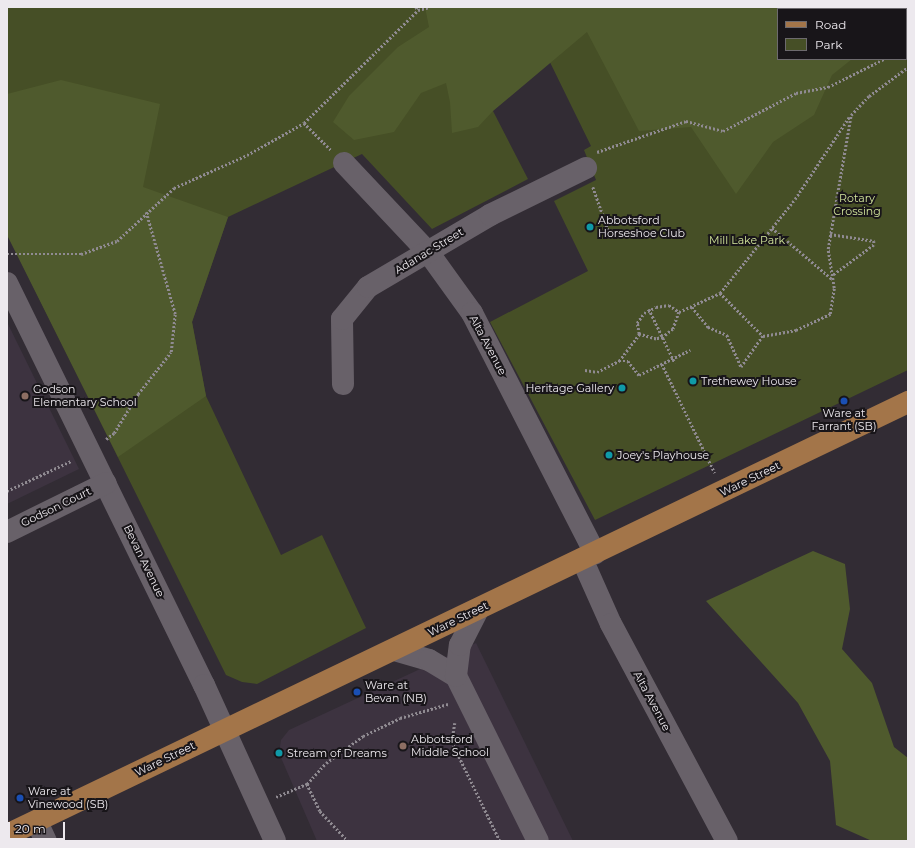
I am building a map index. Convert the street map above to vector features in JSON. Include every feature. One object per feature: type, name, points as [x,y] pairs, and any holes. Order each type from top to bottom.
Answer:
[{"type":"main road","name":"Ware Street","points":[[7,835],[478,610],[908,402]]},
{"type":"street","name":"Alta Avenue","points":[[344,163],[428,252],[472,314],[588,556],[611,624],[727,841]]},
{"type":"street","name":"Adanac Street","points":[[343,384],[342,319],[368,287],[490,215],[586,168]]},
{"type":"street","name":"Bevan Avenue","points":[[7,283],[91,451],[226,730],[276,841]]},
{"type":"street","name":"Godson Court","points":[[7,532],[106,483]]},
{"type":"street","points":[[456,676],[460,645],[478,610]]},
{"type":"street","points":[[394,650],[429,660],[456,676],[538,841]]},
{"type":"street","points":[[36,822],[46,841]]},
{"type":"path","points":[[7,254],[81,254],[117,241],[146,212],[174,188],[247,155],[304,123],[418,10],[430,7]]},
{"type":"path","points":[[611,238],[586,168],[592,154],[602,149],[686,121],[723,131],[796,94],[828,87],[882,60]]},
{"type":"path","points":[[639,334],[650,339],[663,338],[673,329],[679,312],[720,293],[772,228],[851,115],[869,96],[908,67]]},
{"type":"path","points":[[692,307],[708,327],[727,335],[741,367],[763,336],[796,330],[830,314],[834,288],[828,249],[851,115]]},
{"type":"path","points":[[304,123],[344,163]]},
{"type":"path","points":[[7,491],[91,451],[114,433],[138,394],[171,352],[175,314],[146,212]]},
{"type":"path","points":[[772,228],[832,277]]},
{"type":"path","points":[[830,234],[874,241],[874,245],[832,277]]},
{"type":"path","points":[[720,293],[763,336]]},
{"type":"path","points":[[620,361],[639,334],[637,323],[639,318],[649,309],[669,305],[679,312]]},
{"type":"path","points":[[649,309],[675,363]]},
{"type":"path","points":[[585,370],[597,372],[620,361],[628,361],[639,375],[690,350]]},
{"type":"path","points":[[662,364],[724,491]]},
{"type":"path","points":[[448,698],[453,711]]},
{"type":"path","points":[[259,805],[307,784],[326,763],[363,736],[400,718],[450,703]]},
{"type":"path","points":[[456,718],[452,742],[500,841]]},
{"type":"path","points":[[307,784],[320,811],[348,841]]},
{"type":"shaded area","name":"Godson Elementary School","points":[[7,322],[79,469],[7,504]]},
{"type":"shaded area","name":"Abbotsford Middle School","points":[[476,643],[573,841],[317,841],[279,753],[281,740],[289,730]]},
{"type":"green space","name":"Mill Lake Park","points":[[7,7],[908,7],[908,370],[595,520],[490,322],[588,271],[554,201],[596,180],[584,150],[591,146],[543,48],[478,82],[528,179],[432,229],[362,154],[228,217],[192,322],[206,396],[281,555],[322,535],[366,628],[257,684],[242,682],[226,675],[7,234]]},
{"type":"green space","points":[[425,7],[890,8],[777,8],[777,60],[851,60],[832,75],[814,115],[773,142],[736,194],[691,127],[639,131],[587,32],[493,111],[478,127],[452,133],[450,102],[446,83],[421,93],[394,132],[354,140],[333,122],[349,96],[398,47],[429,27]]},
{"type":"green space","points":[[61,80],[160,104],[143,187],[228,217],[192,322],[206,396],[118,457],[7,235],[7,94]]},
{"type":"green space","points":[[813,551],[845,564],[850,609],[842,649],[872,683],[894,747],[908,758],[908,841],[872,841],[836,825],[830,761],[798,703],[706,601]]},
{"type":"place","name":"Abbotsford Horseshoe Club","points":[[590,227]]},
{"type":"place","name":"Trethewey House","points":[[693,381]]},
{"type":"place","name":"Heritage Gallery","points":[[622,388]]},
{"type":"place","name":"Godson Elementary School","points":[[25,396]]},
{"type":"place","name":"Ware at Farrant (SB)","points":[[844,401]]},
{"type":"place","name":"Joey's Playhouse","points":[[609,455]]},
{"type":"place","name":"Ware at Bevan (NB)","points":[[357,692]]},
{"type":"place","name":"Abbotsford Middle School","points":[[403,746]]},
{"type":"place","name":"Stream of Dreams","points":[[279,753]]},
{"type":"place","name":"Ware at Vinewood (SB)","points":[[20,798]]},
{"type":"park label","name":"Rotary Crossing","points":[[857,205]]}]
